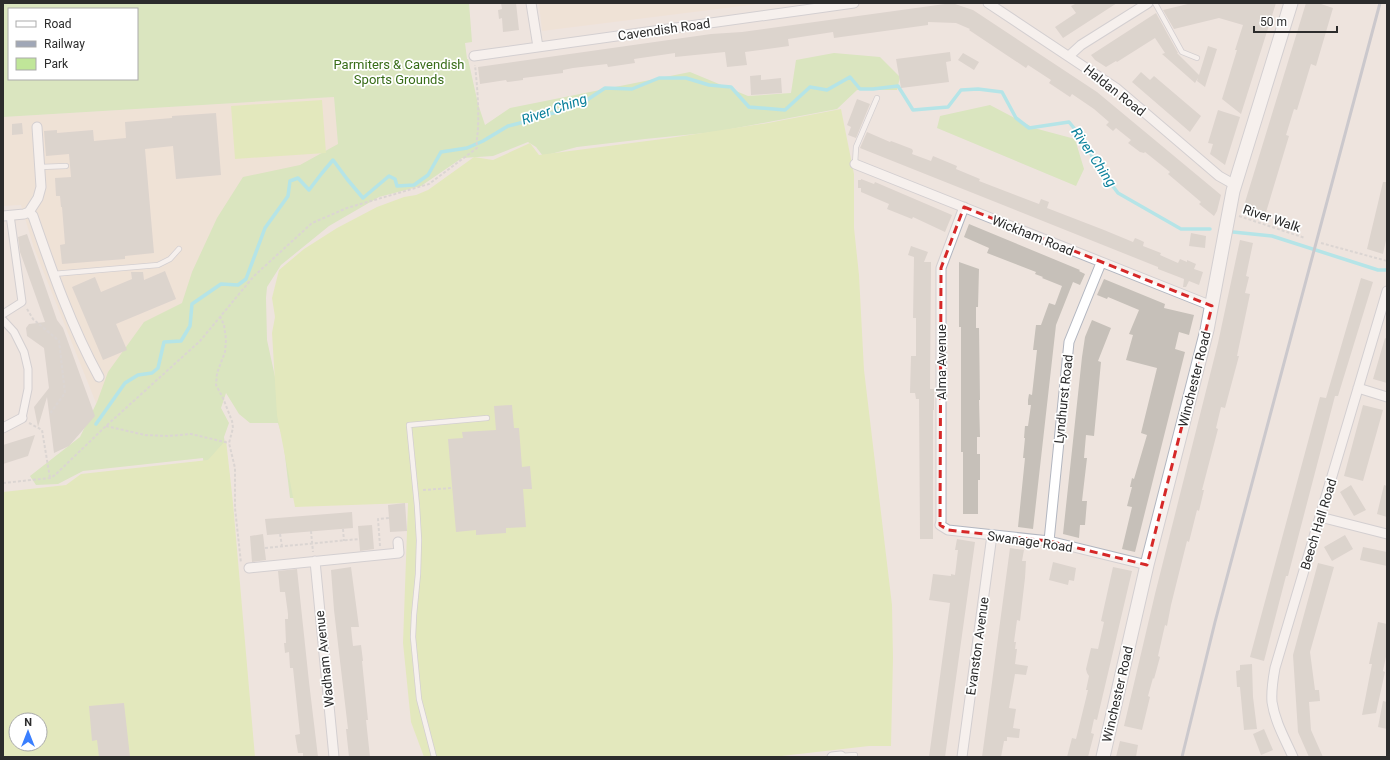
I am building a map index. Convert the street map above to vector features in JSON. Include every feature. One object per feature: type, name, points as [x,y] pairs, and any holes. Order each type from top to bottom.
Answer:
[{"type":"main road","name":"Winchester Road","points":[[1103,757],[1148,565],[1212,306],[1235,185],[1291,3]]},
{"type":"street","points":[[531,3],[538,47]]},
{"type":"street","name":"Cavendish Road","points":[[474,56],[854,3]]},
{"type":"street","name":"Haldan Road","points":[[988,3],[1116,88],[1219,176],[1235,185]]},
{"type":"street","points":[[1069,56],[1081,45],[1148,3]]},
{"type":"street","points":[[27,213],[38,198],[41,187],[37,126]]},
{"type":"street","name":"Wickham Road","points":[[855,164],[1100,263],[1212,306]]},
{"type":"street","name":"Alma Avenue","points":[[941,521],[941,268],[964,207]]},
{"type":"street","points":[[3,314],[22,302],[7,215],[27,213],[33,216],[53,274],[83,348],[99,376]]},
{"type":"street","name":"Lyndhurst Road","points":[[1048,541],[1069,342],[1100,263]]},
{"type":"street","name":"Beech Hall Road","points":[[1293,757],[1277,722],[1272,702],[1272,687],[1275,668],[1387,291]]},
{"type":"street","points":[[3,320],[14,332],[24,352],[28,369],[28,389],[22,418],[3,428]]},
{"type":"street","points":[[1358,388],[1387,397]]},
{"type":"street","points":[[1320,517],[1387,534]]},
{"type":"street","name":"Swanage Road","points":[[941,521],[940,525],[948,530],[1048,541],[1148,565]]},
{"type":"street","name":"Evanston Avenue","points":[[962,757],[992,535]]},
{"type":"street","points":[[249,568],[399,553],[398,542]]},
{"type":"street","name":"Wadham Avenue","points":[[314,561],[334,757]]},
{"type":"lane","points":[[1155,3],[1182,52],[1197,58]]},
{"type":"lane","points":[[855,164],[856,147],[877,98]]},
{"type":"lane","points":[[40,167],[66,166]]},
{"type":"lane","points":[[53,274],[158,265],[170,259],[179,249]]},
{"type":"lane","points":[[434,757],[419,699],[413,637],[419,540],[416,491],[409,425],[487,418]]},
{"type":"lane","points":[[836,757],[855,755],[855,757]]},
{"type":"path","points":[[3,484],[50,478],[200,341],[254,276],[312,223],[347,208],[430,184],[477,148],[478,92],[474,56]]},
{"type":"path","name":"River Walk","points":[[1234,215],[1305,238]]},
{"type":"path","points":[[1321,243],[1387,261]]},
{"type":"path","points":[[22,302],[33,319],[59,341],[65,393],[51,412],[54,414]]},
{"type":"path","points":[[220,316],[224,325],[226,339],[225,352],[217,373],[216,385],[232,421],[233,428],[229,443],[235,468],[235,508],[240,557],[242,566],[249,568]]},
{"type":"path","points":[[22,418],[42,430],[50,478]]},
{"type":"path","points":[[106,426],[145,434],[168,436],[191,434],[229,443]]},
{"type":"path","points":[[416,491],[452,488]]},
{"type":"path","points":[[381,555],[378,519],[389,518]]},
{"type":"path","points":[[342,529],[344,541]]},
{"type":"path","points":[[311,531],[314,561]]},
{"type":"path","points":[[280,534],[282,546]]},
{"type":"path","points":[[265,548],[359,539]]},
{"type":"highlighted area","points":[[964,207],[1212,306],[1147,565],[1049,541],[948,530],[940,525],[941,268]]},
{"type":"shaded area","points":[[767,3],[542,31],[539,4]]},
{"type":"shaded area","points":[[334,97],[339,154],[159,345],[100,413],[34,248],[21,205],[3,206],[3,117]]},
{"type":"green space","name":"Parmiters & Cavendish Sports Grounds","points":[[3,3],[469,3],[472,42],[465,43],[467,59],[478,104],[485,125],[510,108],[690,72],[748,96],[791,93],[796,60],[834,53],[880,57],[900,77],[897,90],[857,90],[837,109],[715,132],[577,147],[543,156],[536,147],[528,142],[493,156],[462,158],[421,186],[379,197],[329,226],[281,265],[267,287],[266,298],[267,340],[277,386],[277,407],[298,414],[306,498],[290,498],[283,439],[278,423],[250,423],[239,414],[226,393],[221,408],[229,423],[224,437],[230,479],[204,470],[203,458],[83,471],[58,484],[36,485],[30,476],[80,437],[97,402],[108,372],[144,322],[182,303],[192,272],[217,218],[243,177],[300,165],[338,144],[334,97],[3,117]]},
{"type":"green space","points":[[322,100],[326,153],[235,159],[231,106]]},
{"type":"green space","points":[[990,105],[1034,128],[1075,139],[1084,169],[1076,186],[937,128],[940,116]]},
{"type":"green space","points":[[841,109],[854,174],[854,228],[859,275],[864,370],[892,605],[893,658],[891,746],[869,746],[773,757],[424,757],[411,722],[403,643],[408,503],[295,507],[277,415],[272,333],[275,317],[272,298],[279,270],[304,249],[337,228],[377,207],[428,190],[474,157],[493,160],[530,143],[539,155],[670,138],[768,123]]},
{"type":"green space","points":[[226,440],[233,503],[255,757],[3,757],[3,492],[66,485],[81,474],[208,460]]},
{"type":"building","points":[[501,3],[516,3],[519,30],[503,32],[502,18],[499,19],[498,10],[502,9]]},
{"type":"building","points":[[952,3],[973,10],[1097,92],[1221,195],[1217,211],[1214,216],[1199,204],[1201,202],[1168,174],[1170,172],[1145,152],[1140,152],[1128,143],[1131,140],[1116,128],[1113,131],[1106,125],[1109,122],[1094,109],[1072,94],[1070,97],[1049,83],[1051,80],[1028,65],[1026,68],[969,30],[970,29],[956,23],[928,22],[928,25],[834,38],[833,32],[788,39],[789,46],[745,52],[747,65],[727,67],[725,52],[675,57],[675,53],[634,59],[635,63],[608,67],[607,64],[573,68],[563,70],[563,73],[523,78],[523,80],[507,82],[506,80],[480,84],[478,67],[711,34],[742,32]]},
{"type":"building","points":[[1077,3],[1117,3],[1063,38],[1055,27],[1076,13],[1071,6]]},
{"type":"building","points":[[1192,3],[1276,3],[1241,114],[1222,99],[1243,25],[1219,18],[1174,29],[1163,10]]},
{"type":"building","points":[[1306,3],[1318,3],[1333,8],[1316,66],[1311,64],[1297,110],[1294,109],[1286,135],[1289,136],[1264,219],[1242,212]]},
{"type":"building","points":[[1156,13],[1177,53],[1199,75],[1208,46],[1217,49],[1205,87],[1197,81],[1198,78],[1195,83],[1162,54],[1165,53],[1155,38],[1117,62],[1116,61],[1106,67],[1095,60],[1091,55]]},
{"type":"building","points":[[950,52],[951,61],[946,62],[949,82],[901,88],[896,59]]},
{"type":"building","points":[[963,53],[979,62],[974,70],[958,60]]},
{"type":"building","points":[[1141,72],[1150,80],[1154,76],[1201,116],[1190,132],[1132,82]]},
{"type":"building","points":[[761,75],[761,80],[781,78],[782,93],[751,95],[750,76]]},
{"type":"building","points":[[857,99],[870,104],[856,138],[848,135],[851,127],[847,125]]},
{"type":"building","points":[[1218,110],[1240,117],[1225,165],[1210,154],[1213,144],[1208,143]]},
{"type":"building","points":[[216,113],[221,175],[176,179],[173,146],[145,149],[154,253],[125,256],[125,259],[62,264],[60,245],[65,244],[62,207],[60,196],[56,196],[55,178],[71,177],[69,154],[46,156],[44,131],[57,130],[57,133],[93,130],[94,141],[126,138],[125,122],[172,118],[172,116]]},
{"type":"building","points":[[22,123],[23,134],[12,135],[12,124]]},
{"type":"building","points":[[867,132],[890,142],[891,141],[912,149],[912,154],[931,161],[933,156],[957,166],[956,169],[980,179],[979,181],[1039,204],[1041,199],[1049,202],[1047,208],[1133,242],[1135,238],[1140,240],[1144,242],[1143,246],[1161,253],[1160,255],[1178,263],[1180,259],[1196,264],[1194,269],[1203,272],[1199,285],[1189,281],[1186,287],[1183,287],[1184,279],[1158,269],[1158,267],[860,148]]},
{"type":"building","points":[[861,179],[874,184],[875,182],[952,215],[945,232],[913,217],[912,219],[887,209],[889,204],[861,192],[861,188],[858,188],[858,180]]},
{"type":"building","points":[[1383,182],[1387,182],[1387,236],[1383,254],[1367,249]]},
{"type":"building","points":[[969,224],[1080,270],[1079,271],[1085,274],[1080,285],[1073,282],[1056,325],[1033,529],[1018,527],[1025,458],[1023,458],[1025,426],[1028,426],[1031,405],[1028,405],[1028,400],[1029,394],[1032,395],[1037,350],[1033,350],[1036,325],[1041,325],[1049,303],[1055,305],[1062,286],[1042,278],[1043,277],[1035,274],[1036,272],[987,253],[989,248],[964,237]]},
{"type":"building","points":[[1191,233],[1206,236],[1205,248],[1189,246]]},
{"type":"building","points":[[27,234],[57,320],[63,328],[95,416],[69,446],[54,453],[47,397],[38,427],[34,407],[49,388],[44,348],[27,336],[26,328],[29,324],[45,322],[20,252],[18,237]]},
{"type":"building","points":[[1240,240],[1253,243],[1246,276],[1249,277],[1245,293],[1250,294],[1237,356],[1239,356],[1225,408],[1221,407],[1216,428],[1218,429],[1202,490],[1204,490],[1199,511],[1197,510],[1189,542],[1187,541],[1167,626],[1165,625],[1158,656],[1160,657],[1148,696],[1150,697],[1142,730],[1124,726],[1155,594],[1218,343]]},
{"type":"building","points":[[911,246],[928,252],[924,262],[931,262],[930,389],[934,389],[933,539],[920,539],[919,399],[916,399],[915,393],[910,393],[911,356],[916,356],[916,318],[913,318],[914,257],[908,255]]},
{"type":"building","points":[[959,262],[979,269],[978,307],[976,307],[976,328],[979,328],[980,400],[980,437],[977,437],[977,454],[980,454],[978,514],[963,514]]},
{"type":"building","points":[[165,271],[176,299],[116,324],[127,350],[103,360],[72,287],[95,277],[101,292],[132,279],[131,272],[143,272],[144,280]]},
{"type":"building","points":[[1361,278],[1373,282],[1338,396],[1335,396],[1264,661],[1250,657],[1320,397],[1326,398]]},
{"type":"building","points":[[1104,279],[1165,304],[1164,308],[1194,315],[1189,335],[1179,332],[1175,349],[1185,352],[1135,552],[1122,549],[1132,507],[1127,506],[1132,487],[1130,487],[1132,478],[1134,479],[1147,435],[1141,433],[1157,368],[1126,360],[1133,335],[1129,334],[1139,310],[1108,297],[1107,299],[1097,295]]},
{"type":"building","points":[[1092,320],[1111,328],[1098,361],[1101,362],[1094,436],[1086,435],[1084,458],[1087,458],[1082,501],[1087,501],[1085,525],[1080,525],[1079,538],[1063,534],[1082,357],[1085,337]]},
{"type":"building","points":[[1385,338],[1387,339],[1387,383],[1373,379]]},
{"type":"building","points":[[512,405],[514,428],[519,428],[522,467],[530,466],[532,489],[523,489],[526,527],[506,528],[506,533],[476,535],[476,530],[456,532],[448,439],[463,438],[462,432],[496,430],[494,406]]},
{"type":"building","points":[[1363,405],[1383,410],[1363,481],[1344,476]]},
{"type":"building","points":[[35,435],[28,456],[3,464],[3,445]]},
{"type":"building","points":[[1351,485],[1366,510],[1354,516],[1340,492]]},
{"type":"building","points":[[1384,485],[1387,486],[1387,517],[1377,514]]},
{"type":"building","points":[[405,503],[407,531],[390,532],[388,505]]},
{"type":"building","points":[[352,512],[353,528],[267,535],[265,519]]},
{"type":"building","points":[[372,525],[374,549],[360,551],[358,526]]},
{"type":"building","points":[[263,534],[266,560],[252,562],[250,536]]},
{"type":"building","points":[[1345,535],[1353,549],[1332,561],[1324,547]]},
{"type":"building","points":[[957,539],[975,542],[945,757],[929,757],[950,603],[929,600],[933,574],[955,575],[958,550],[955,550]]},
{"type":"building","points":[[1363,547],[1387,552],[1387,566],[1360,560]]},
{"type":"building","points":[[1010,548],[1024,550],[1022,561],[1026,561],[1020,621],[1017,620],[1014,642],[1016,642],[1015,649],[1017,649],[1015,664],[1028,666],[1026,675],[1015,674],[1009,708],[1016,709],[1013,728],[1020,729],[1019,738],[1007,737],[1007,741],[1004,741],[1001,757],[982,757]]},
{"type":"building","points":[[1053,562],[1076,568],[1074,581],[1069,580],[1068,585],[1049,580]]},
{"type":"building","points":[[1318,563],[1334,567],[1310,652],[1315,690],[1319,690],[1320,701],[1309,702],[1311,730],[1323,757],[1309,757],[1298,732],[1293,655]]},
{"type":"building","points":[[351,567],[359,627],[351,627],[352,637],[353,646],[361,645],[370,757],[349,757],[346,729],[348,729],[334,610],[331,570]]},
{"type":"building","points":[[1113,567],[1132,571],[1097,720],[1094,719],[1091,733],[1094,734],[1088,757],[1067,757],[1072,738],[1076,739],[1088,690],[1086,690],[1089,676],[1086,669],[1091,648],[1098,649],[1104,622],[1101,621]]},
{"type":"building","points":[[297,569],[318,757],[303,757],[303,753],[298,753],[295,735],[300,734],[293,668],[290,668],[289,652],[285,653],[285,619],[288,619],[288,614],[285,592],[280,592],[278,571]]},
{"type":"building","points":[[1378,622],[1387,624],[1387,652],[1383,671],[1385,672],[1376,713],[1362,715],[1372,664],[1369,664]]},
{"type":"building","points":[[1252,664],[1253,697],[1257,729],[1244,730],[1240,687],[1237,687],[1236,671],[1240,670],[1240,665]]},
{"type":"building","points":[[1383,701],[1387,702],[1387,729],[1378,727]]},
{"type":"building","points":[[124,703],[130,757],[99,757],[97,740],[92,741],[89,706]]},
{"type":"building","points":[[1264,729],[1273,750],[1261,755],[1253,734]]},
{"type":"building","points":[[1120,741],[1138,745],[1136,757],[1116,757]]},
{"type":"waterway","name":"River Ching","points":[[96,424],[125,383],[138,375],[152,373],[158,368],[164,342],[181,341],[190,326],[192,304],[221,284],[238,285],[246,279],[265,228],[288,196],[290,181],[298,178],[309,190],[333,160],[363,198],[389,176],[395,179],[397,186],[414,185],[428,175],[441,152],[467,148],[483,141],[508,126],[528,121],[540,115],[554,113],[569,105],[584,102],[605,88],[632,89],[659,78],[686,78],[709,85],[731,87],[749,107],[785,110],[810,87],[827,90],[850,77],[860,89],[898,86],[913,110],[948,107],[961,90],[978,89],[1002,92],[1016,118],[1029,128],[1069,122],[1084,140],[1096,164],[1118,193],[1181,229],[1210,229]]},
{"type":"waterway","name":"River Ching","points":[[1233,232],[1272,236],[1378,270],[1387,270]]},
{"type":"railway","points":[[1182,757],[1215,622],[1380,3]]}]
